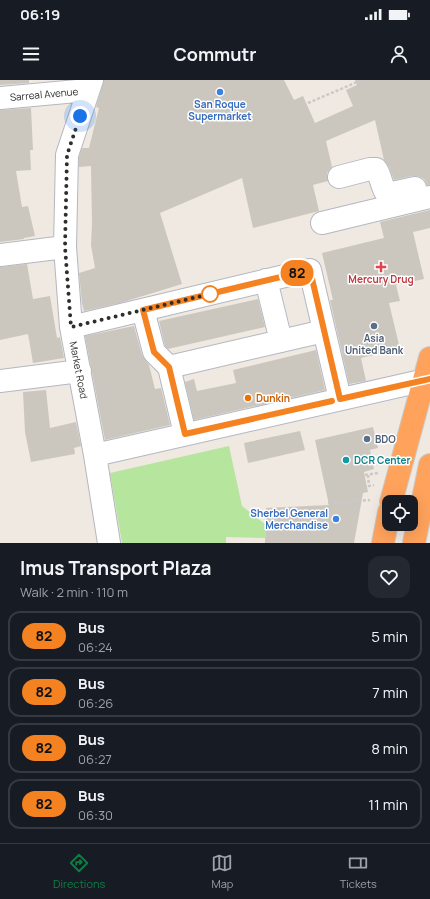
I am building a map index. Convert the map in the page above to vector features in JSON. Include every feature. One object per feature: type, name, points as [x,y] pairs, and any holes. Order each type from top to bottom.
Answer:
[{"type":"highway","points":[[393,495],[427,379],[430,358]]},
{"type":"highway","points":[[414,543],[429,477]]},
{"type":"highway","points":[[383,543],[385,531]]},
{"type":"street","name":"Sarreal Avenue","points":[[0,98],[90,85]]},
{"type":"street","name":"Market Road","points":[[90,85],[67,155],[65,247],[71,327],[96,455],[103,542]]},
{"type":"street","points":[[340,177],[370,169],[376,169],[379,173],[386,193],[392,193],[430,184]]},
{"type":"street","points":[[322,223],[430,198]]},
{"type":"street","points":[[0,255],[65,247]]},
{"type":"street","points":[[71,327],[310,270],[340,399]]},
{"type":"street","points":[[266,280],[280,341]]},
{"type":"street","points":[[143,310],[154,352],[169,367],[185,434]]},
{"type":"street","points":[[169,367],[324,331]]},
{"type":"street","points":[[0,381],[80,371]]},
{"type":"street","points":[[96,455],[427,379]]},
{"type":"path","points":[[308,103],[362,80]]},
{"type":"path","points":[[376,473],[374,485],[369,486],[366,475],[376,473]]},
{"type":"path","points":[[328,502],[370,500]]},
{"type":"green space","points":[[229,446],[242,506],[265,524],[265,538],[226,537],[226,543],[122,543],[110,473]]},
{"type":"building","points":[[0,80],[29,80],[29,83],[0,85]]},
{"type":"building","points":[[104,80],[284,80],[294,100],[303,96],[315,123],[353,106],[346,90],[357,85],[355,80],[430,80],[430,185],[427,185],[424,179],[418,176],[394,180],[389,167],[384,160],[375,120],[326,141],[332,167],[327,173],[328,181],[313,185],[319,211],[253,228],[242,178],[160,213],[182,284],[120,303],[84,311],[79,273],[95,268],[91,245],[91,166],[79,167],[79,157],[82,148],[89,148],[99,108],[96,107]]},
{"type":"building","points":[[31,108],[33,150],[30,150],[31,170],[16,171],[22,207],[28,206],[35,236],[0,242],[0,110]]},
{"type":"building","points":[[430,210],[430,228],[413,232],[424,279],[396,285],[400,301],[389,303],[400,349],[361,358],[366,381],[349,384],[330,300],[333,300],[322,253],[384,238],[380,222]]},
{"type":"building","points":[[27,264],[33,299],[50,296],[57,338],[60,337],[64,358],[33,363],[28,334],[0,340],[0,267]]},
{"type":"building","points":[[258,299],[265,327],[168,349],[165,346],[159,321]]},
{"type":"building","points":[[134,326],[142,355],[149,365],[155,389],[161,388],[170,425],[105,440],[85,336]]},
{"type":"building","points":[[316,350],[325,390],[194,420],[185,382],[194,379],[197,391],[236,383],[233,370]]},
{"type":"building","points":[[46,390],[50,428],[76,422],[81,446],[74,448],[75,454],[31,462],[25,432],[23,392]]},
{"type":"building","points":[[373,427],[378,448],[370,450],[374,469],[364,472],[368,492],[363,493],[354,543],[265,543],[266,508],[329,505],[315,440]]},
{"type":"building","points":[[300,431],[305,450],[248,463],[244,443]]},
{"type":"bus line","name":"82","points":[[332,401],[185,434],[169,367],[154,352],[143,310],[310,270],[340,399],[430,379]]},
{"type":"place","name":"San Roque Supermarket","points":[[220,92]]},
{"type":"place","name":"Mercury Drug","points":[[381,267]]},
{"type":"place","name":"Asia United Bank","points":[[374,326]]},
{"type":"place","name":"Dunkin","points":[[248,398]]},
{"type":"place","name":"BDO","points":[[367,439]]},
{"type":"place","name":"DCR Center","points":[[346,460]]},
{"type":"place","name":"Sherbel General Merchandise","points":[[336,519]]},
{"type":"route","points":[[80,116],[67,155],[65,247],[71,327],[210,294]]}]
